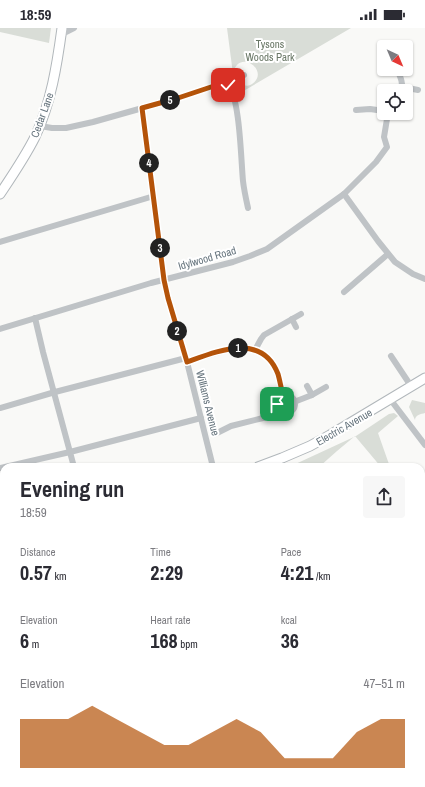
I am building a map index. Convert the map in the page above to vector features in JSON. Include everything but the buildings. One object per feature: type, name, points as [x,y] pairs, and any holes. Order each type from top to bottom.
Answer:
[{"type":"street","points":[[62,31],[74,28]]},
{"type":"street","name":"Cedar Lane","points":[[0,194],[23,159],[40,126],[52,91],[62,31]]},
{"type":"street","points":[[40,126],[66,128],[93,122],[178,98],[220,84],[228,85],[244,75]]},
{"type":"street","points":[[228,85],[232,91],[237,112],[243,181],[248,208]]},
{"type":"street","points":[[413,90],[418,90]]},
{"type":"street","name":"Williams Avenue","points":[[142,108],[164,280],[212,463]]},
{"type":"street","points":[[356,110],[377,110]]},
{"type":"street","name":"Idylwood Road","points":[[0,329],[151,283],[233,262],[267,248],[344,194],[376,162],[387,147],[384,137],[387,120]]},
{"type":"street","points":[[344,194],[395,262],[425,279]]},
{"type":"street","points":[[0,242],[154,196]]},
{"type":"street","points":[[344,292],[388,254]]},
{"type":"street","points":[[255,350],[260,339],[264,335],[301,314]]},
{"type":"street","points":[[36,318],[43,352],[73,463]]},
{"type":"street","points":[[292,319],[296,327]]},
{"type":"street","points":[[0,408],[55,392],[236,348],[255,350],[268,358],[278,374],[283,395]]},
{"type":"street","points":[[391,356],[411,386]]},
{"type":"street","name":"Electric Avenue","points":[[269,463],[310,446],[425,378]]},
{"type":"street","points":[[307,386],[312,395]]},
{"type":"street","points":[[294,402],[312,395],[326,387]]},
{"type":"street","points":[[283,395],[292,397],[294,402],[294,407],[291,411],[286,413],[279,410],[277,404],[278,399],[283,395]]},
{"type":"street","points":[[390,399],[425,445]]},
{"type":"street","points":[[216,434],[231,426],[263,418],[279,410]]},
{"type":"street","points":[[22,463],[201,418]]},
{"type":"street","points":[[227,419],[231,426]]},
{"type":"green space","points":[[0,28],[51,28],[49,43],[0,32]]},
{"type":"green space","name":"Tysons Woods Park","points":[[227,28],[351,28],[235,96],[234,87],[240,85],[251,85],[257,79],[258,73],[252,64],[241,62],[236,66],[233,74]]},
{"type":"green space","points":[[412,400],[425,403],[425,413],[417,416],[415,420],[409,407]]},
{"type":"green space","points":[[394,413],[398,416],[378,433],[389,463],[378,463],[355,436],[389,414]]},
{"type":"green space","points":[[354,437],[324,463],[298,463]]},
{"type":"route","points":[[228,85],[220,84],[142,108],[164,280],[187,362],[236,348],[252,349],[262,353],[271,361],[278,374],[283,395],[278,399],[277,404]]}]
